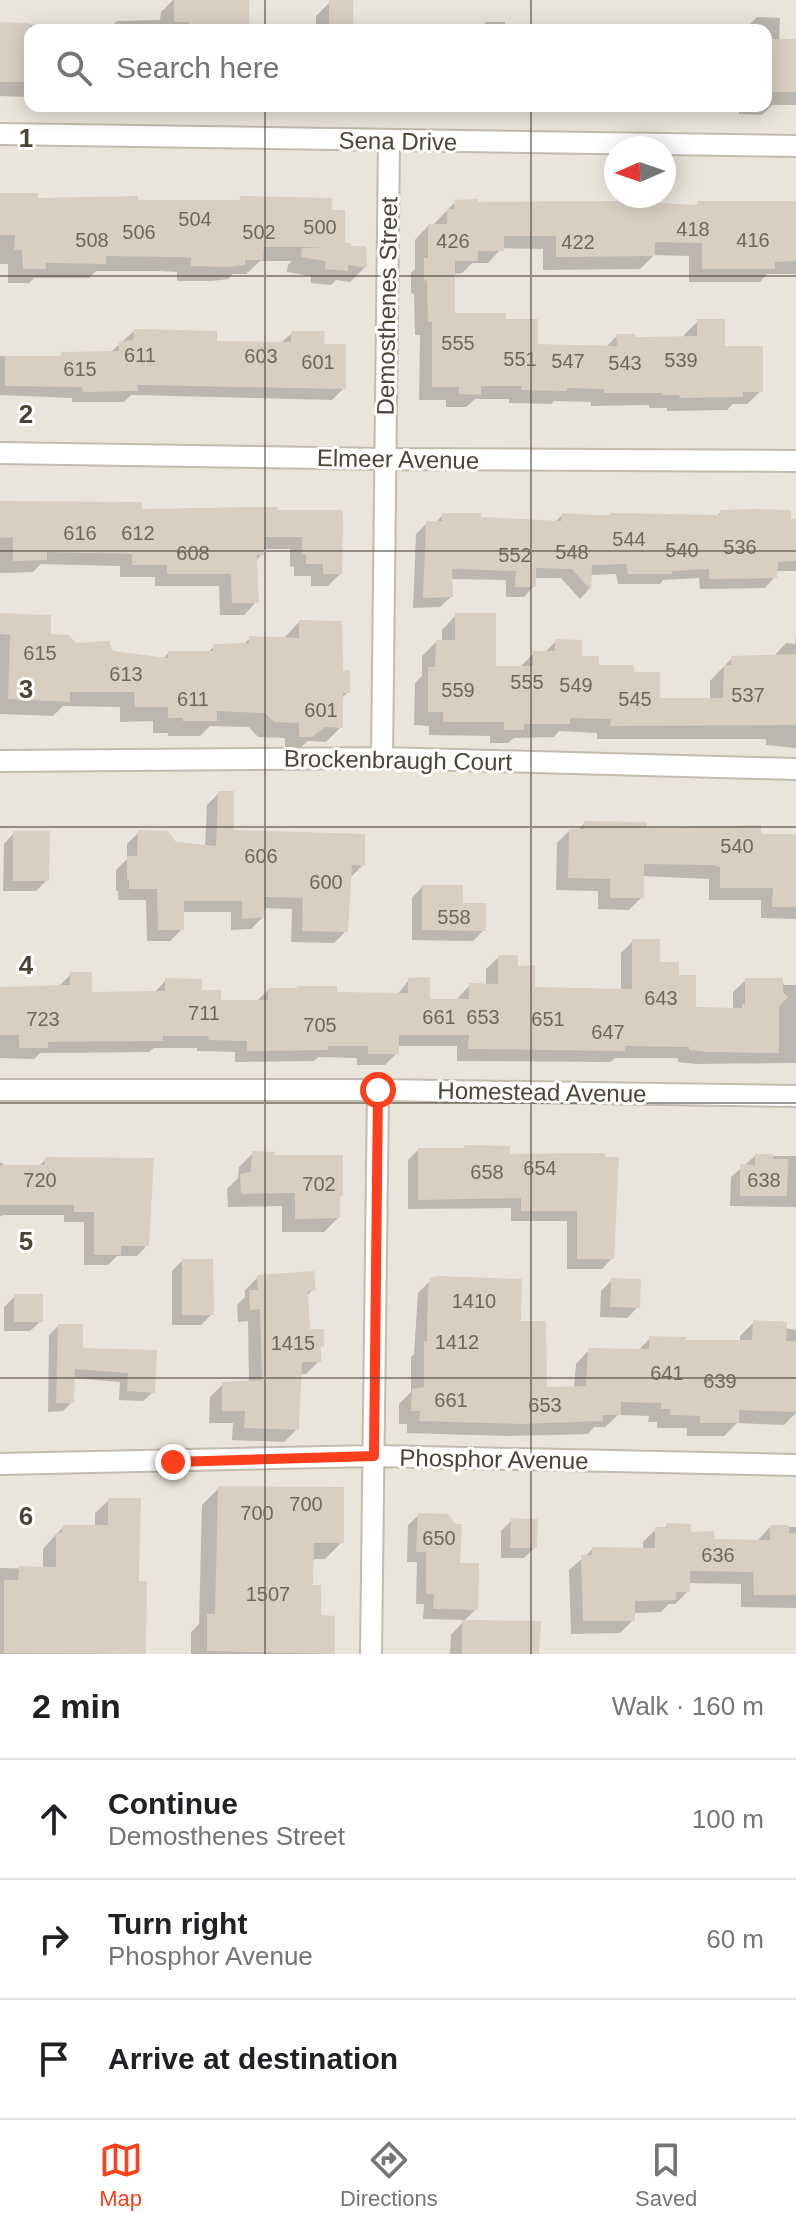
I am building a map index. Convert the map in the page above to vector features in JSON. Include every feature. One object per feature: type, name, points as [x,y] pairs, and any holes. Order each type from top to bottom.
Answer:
[{"type":"street","name":"Sena Drive","points":[[0,134],[796,146]]},
{"type":"street","name":"Demosthenes Street","points":[[382,758],[389,141]]},
{"type":"street","name":"Elmeer Avenue","points":[[0,453],[796,461]]},
{"type":"street","name":"Brockenbraugh Court","points":[[0,761],[382,758],[796,769]]},
{"type":"street","name":"Homestead Avenue","points":[[0,1090],[378,1090],[796,1096]]},
{"type":"street","points":[[371,1654],[378,1090]]},
{"type":"street","name":"Phosphor Avenue","points":[[0,1464],[374,1456],[796,1465]]},
{"type":"shaded area","points":[[0,0],[796,0],[796,1654],[0,1654]]},
{"type":"building","points":[[174,0],[249,0],[249,24],[174,22]]},
{"type":"building","points":[[329,0],[353,0],[353,24],[329,24]]},
{"type":"building","points":[[0,22],[30,23],[24,24],[24,82],[0,82]]},
{"type":"building","points":[[772,39],[796,39],[796,92],[772,92]]},
{"type":"building","points":[[0,193],[38,193],[38,198],[138,196],[138,200],[240,200],[240,196],[332,198],[332,210],[345,210],[345,243],[366,246],[367,268],[348,265],[348,271],[325,269],[325,261],[301,257],[302,248],[326,247],[264,247],[263,260],[245,260],[245,265],[228,267],[191,266],[191,258],[106,256],[106,264],[46,263],[46,269],[23,269],[22,250],[14,250],[15,235],[0,235]]},
{"type":"building","points":[[454,200],[604,201],[604,208],[676,208],[676,204],[697,205],[698,201],[796,201],[796,261],[775,262],[775,269],[702,269],[702,243],[655,242],[655,256],[556,257],[556,236],[504,236],[504,251],[478,251],[478,261],[455,261],[455,313],[506,313],[506,319],[538,319],[538,344],[617,346],[616,334],[635,334],[635,337],[697,336],[697,319],[725,319],[725,346],[763,346],[763,392],[743,392],[743,397],[679,398],[680,395],[662,393],[604,393],[604,389],[521,390],[522,386],[481,386],[481,395],[459,394],[459,387],[432,387],[432,322],[428,322],[427,281],[424,280],[424,258],[428,258],[428,224],[447,224],[447,209],[454,209]]},
{"type":"building","points":[[134,329],[217,331],[217,341],[291,342],[291,331],[325,331],[324,344],[346,344],[346,389],[137,385],[138,391],[83,392],[82,387],[5,386],[5,356],[61,356],[61,352],[119,351],[119,342],[133,340]]},
{"type":"building","points":[[0,501],[142,502],[142,509],[278,507],[278,510],[343,510],[342,574],[323,574],[323,564],[306,564],[306,555],[302,554],[302,537],[265,537],[264,555],[257,555],[259,603],[232,603],[231,574],[167,574],[167,565],[132,565],[132,554],[47,552],[47,560],[13,561],[13,537],[0,538]]},
{"type":"building","points":[[720,510],[791,510],[791,519],[796,519],[796,561],[778,562],[777,578],[709,579],[709,569],[672,571],[672,574],[628,574],[626,564],[592,565],[591,590],[572,569],[536,568],[536,587],[515,587],[516,571],[452,569],[453,597],[423,598],[426,521],[442,521],[442,513],[481,513],[481,517],[561,521],[562,513],[720,515]]},
{"type":"building","points":[[0,613],[51,615],[51,634],[69,635],[76,643],[109,641],[113,651],[168,658],[168,651],[213,651],[213,644],[249,643],[249,636],[299,638],[299,620],[342,621],[343,671],[350,670],[350,693],[343,693],[343,728],[325,727],[312,737],[299,737],[299,723],[274,722],[265,713],[217,711],[217,721],[183,721],[183,718],[168,718],[168,707],[135,707],[134,692],[70,692],[70,702],[8,699],[10,635],[0,634]]},
{"type":"building","points":[[455,613],[496,613],[496,666],[533,666],[533,651],[555,651],[555,639],[582,640],[582,656],[599,656],[599,665],[634,665],[634,672],[660,672],[660,698],[723,698],[724,665],[731,665],[731,656],[796,654],[796,725],[610,726],[611,719],[570,718],[570,724],[524,724],[524,730],[504,730],[504,722],[443,722],[443,712],[428,712],[428,667],[435,667],[436,640],[455,640]]},
{"type":"building","points":[[218,791],[234,791],[234,830],[365,834],[365,866],[352,865],[348,932],[302,931],[303,898],[265,897],[265,917],[242,919],[242,901],[184,901],[184,930],[158,930],[157,889],[129,889],[127,880],[127,856],[137,856],[138,830],[168,831],[176,842],[216,846]]},
{"type":"building","points":[[584,821],[647,822],[647,828],[761,825],[761,834],[796,834],[796,907],[772,907],[773,888],[720,888],[720,867],[714,865],[644,864],[644,898],[610,898],[610,879],[568,878],[569,829],[584,829]]},
{"type":"building","points":[[13,831],[50,831],[49,881],[13,881]]},
{"type":"building","points":[[422,885],[463,885],[463,903],[486,903],[486,931],[422,930]]},
{"type":"building","points":[[632,939],[660,939],[660,962],[679,962],[679,975],[696,975],[696,1007],[742,1008],[745,1004],[745,978],[783,978],[783,992],[788,997],[779,1007],[779,1053],[625,1046],[625,1051],[468,1049],[469,1035],[399,1035],[399,1054],[368,1054],[368,1046],[247,1051],[247,1041],[209,1040],[208,1036],[163,1036],[163,1041],[48,1042],[48,1048],[19,1048],[19,1035],[0,1035],[0,987],[70,985],[70,972],[92,972],[92,992],[165,991],[165,978],[202,979],[202,990],[221,990],[221,1000],[268,1000],[268,988],[297,986],[337,986],[337,992],[408,993],[408,978],[430,977],[430,999],[469,999],[469,983],[498,984],[498,955],[518,955],[518,966],[535,965],[535,987],[632,989]]},
{"type":"building","points":[[464,1145],[510,1146],[510,1154],[605,1153],[605,1157],[619,1157],[614,1259],[577,1259],[577,1211],[521,1211],[521,1198],[418,1200],[418,1148],[464,1148]]},
{"type":"building","points":[[252,1151],[274,1152],[274,1155],[343,1155],[340,1218],[295,1219],[295,1193],[241,1194],[240,1174],[251,1172]]},
{"type":"building","points":[[755,1154],[773,1154],[773,1159],[788,1159],[787,1196],[740,1196],[740,1164],[755,1165]]},
{"type":"building","points":[[45,1157],[154,1158],[149,1246],[121,1246],[121,1255],[94,1255],[94,1212],[74,1212],[74,1205],[0,1205],[0,1165],[45,1165]]},
{"type":"building","points":[[182,1259],[213,1259],[214,1315],[182,1315]]},
{"type":"building","points":[[314,1271],[316,1290],[308,1291],[310,1329],[324,1329],[324,1347],[321,1347],[321,1362],[302,1362],[299,1430],[244,1428],[245,1411],[222,1411],[222,1382],[262,1380],[260,1309],[250,1310],[249,1290],[258,1290],[257,1275]]},
{"type":"building","points":[[430,1278],[522,1279],[521,1321],[546,1321],[547,1387],[586,1386],[588,1348],[649,1349],[649,1336],[686,1337],[686,1340],[752,1340],[753,1320],[787,1322],[786,1341],[796,1341],[796,1412],[739,1410],[739,1423],[700,1423],[700,1416],[670,1415],[670,1409],[661,1409],[661,1403],[621,1402],[621,1415],[603,1415],[603,1421],[522,1424],[419,1421],[420,1411],[411,1411],[412,1389],[424,1387],[428,1291]]},
{"type":"building","points":[[611,1278],[641,1279],[640,1308],[610,1307]]},
{"type":"building","points":[[14,1294],[43,1294],[43,1322],[14,1322]]},
{"type":"building","points":[[58,1324],[83,1324],[83,1348],[157,1350],[155,1393],[127,1391],[128,1373],[75,1369],[74,1403],[56,1403]]},
{"type":"building","points":[[218,1486],[344,1487],[344,1543],[314,1543],[313,1585],[321,1585],[321,1615],[335,1616],[335,1654],[207,1651],[207,1614],[215,1614]]},
{"type":"building","points":[[108,1498],[141,1498],[139,1581],[147,1581],[146,1654],[4,1653],[4,1580],[18,1580],[19,1566],[56,1567],[56,1533],[62,1533],[63,1525],[108,1525]]},
{"type":"building","points":[[418,1513],[448,1514],[456,1524],[462,1524],[460,1563],[479,1563],[478,1610],[433,1609],[434,1594],[426,1594],[426,1552],[416,1552]]},
{"type":"building","points":[[511,1518],[538,1519],[537,1548],[510,1548]]},
{"type":"building","points":[[666,1523],[691,1524],[691,1532],[714,1531],[714,1539],[770,1540],[770,1525],[789,1525],[789,1533],[796,1533],[796,1595],[754,1595],[753,1572],[690,1571],[690,1592],[676,1592],[676,1600],[635,1601],[635,1621],[583,1621],[581,1555],[592,1555],[592,1547],[655,1548],[655,1527],[667,1527]]},
{"type":"building","points":[[462,1620],[541,1621],[539,1654],[462,1654]]},
{"type":"route","points":[[173,1462],[374,1456],[378,1090]]}]
